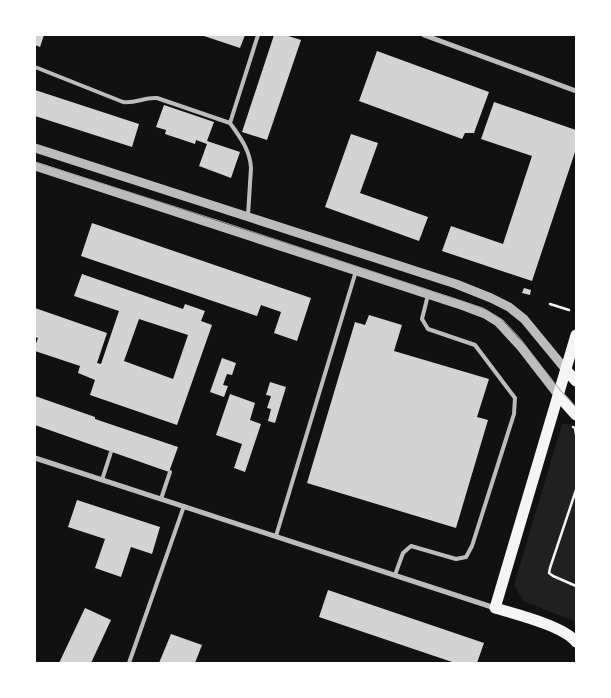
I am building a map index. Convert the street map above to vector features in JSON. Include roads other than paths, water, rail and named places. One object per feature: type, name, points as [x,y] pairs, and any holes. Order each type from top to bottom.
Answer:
[{"type":"main road","points":[[576,335],[494,608],[576,634]]},
{"type":"main road","points":[[566,370],[576,381]]},
{"type":"main road","points":[[559,396],[576,415]]},
{"type":"main road","points":[[559,629],[576,642]]},
{"type":"street","points":[[424,35],[576,91]]},
{"type":"street","points":[[35,148],[456,284],[509,306],[524,319],[566,370]]},
{"type":"street","points":[[35,166],[478,312],[498,322],[521,347],[559,396]]},
{"type":"street","points":[[35,458],[494,608]]},
{"type":"lane","points":[[230,123],[258,35]]},
{"type":"lane","points":[[35,67],[123,102],[157,98],[230,123],[247,148],[251,161],[248,216]]},
{"type":"lane","points":[[276,536],[356,272]]},
{"type":"lane","points":[[396,575],[403,553],[411,546],[456,559],[466,557],[472,546],[514,414],[515,398],[475,345],[428,329],[422,319],[428,294]]},
{"type":"lane","points":[[102,480],[111,452]]},
{"type":"lane","points":[[161,499],[170,472]]},
{"type":"lane","points":[[129,663],[184,506]]},
{"type":"tram line","points":[[35,162],[483,308],[503,320],[519,337],[560,390],[576,407]]}]
